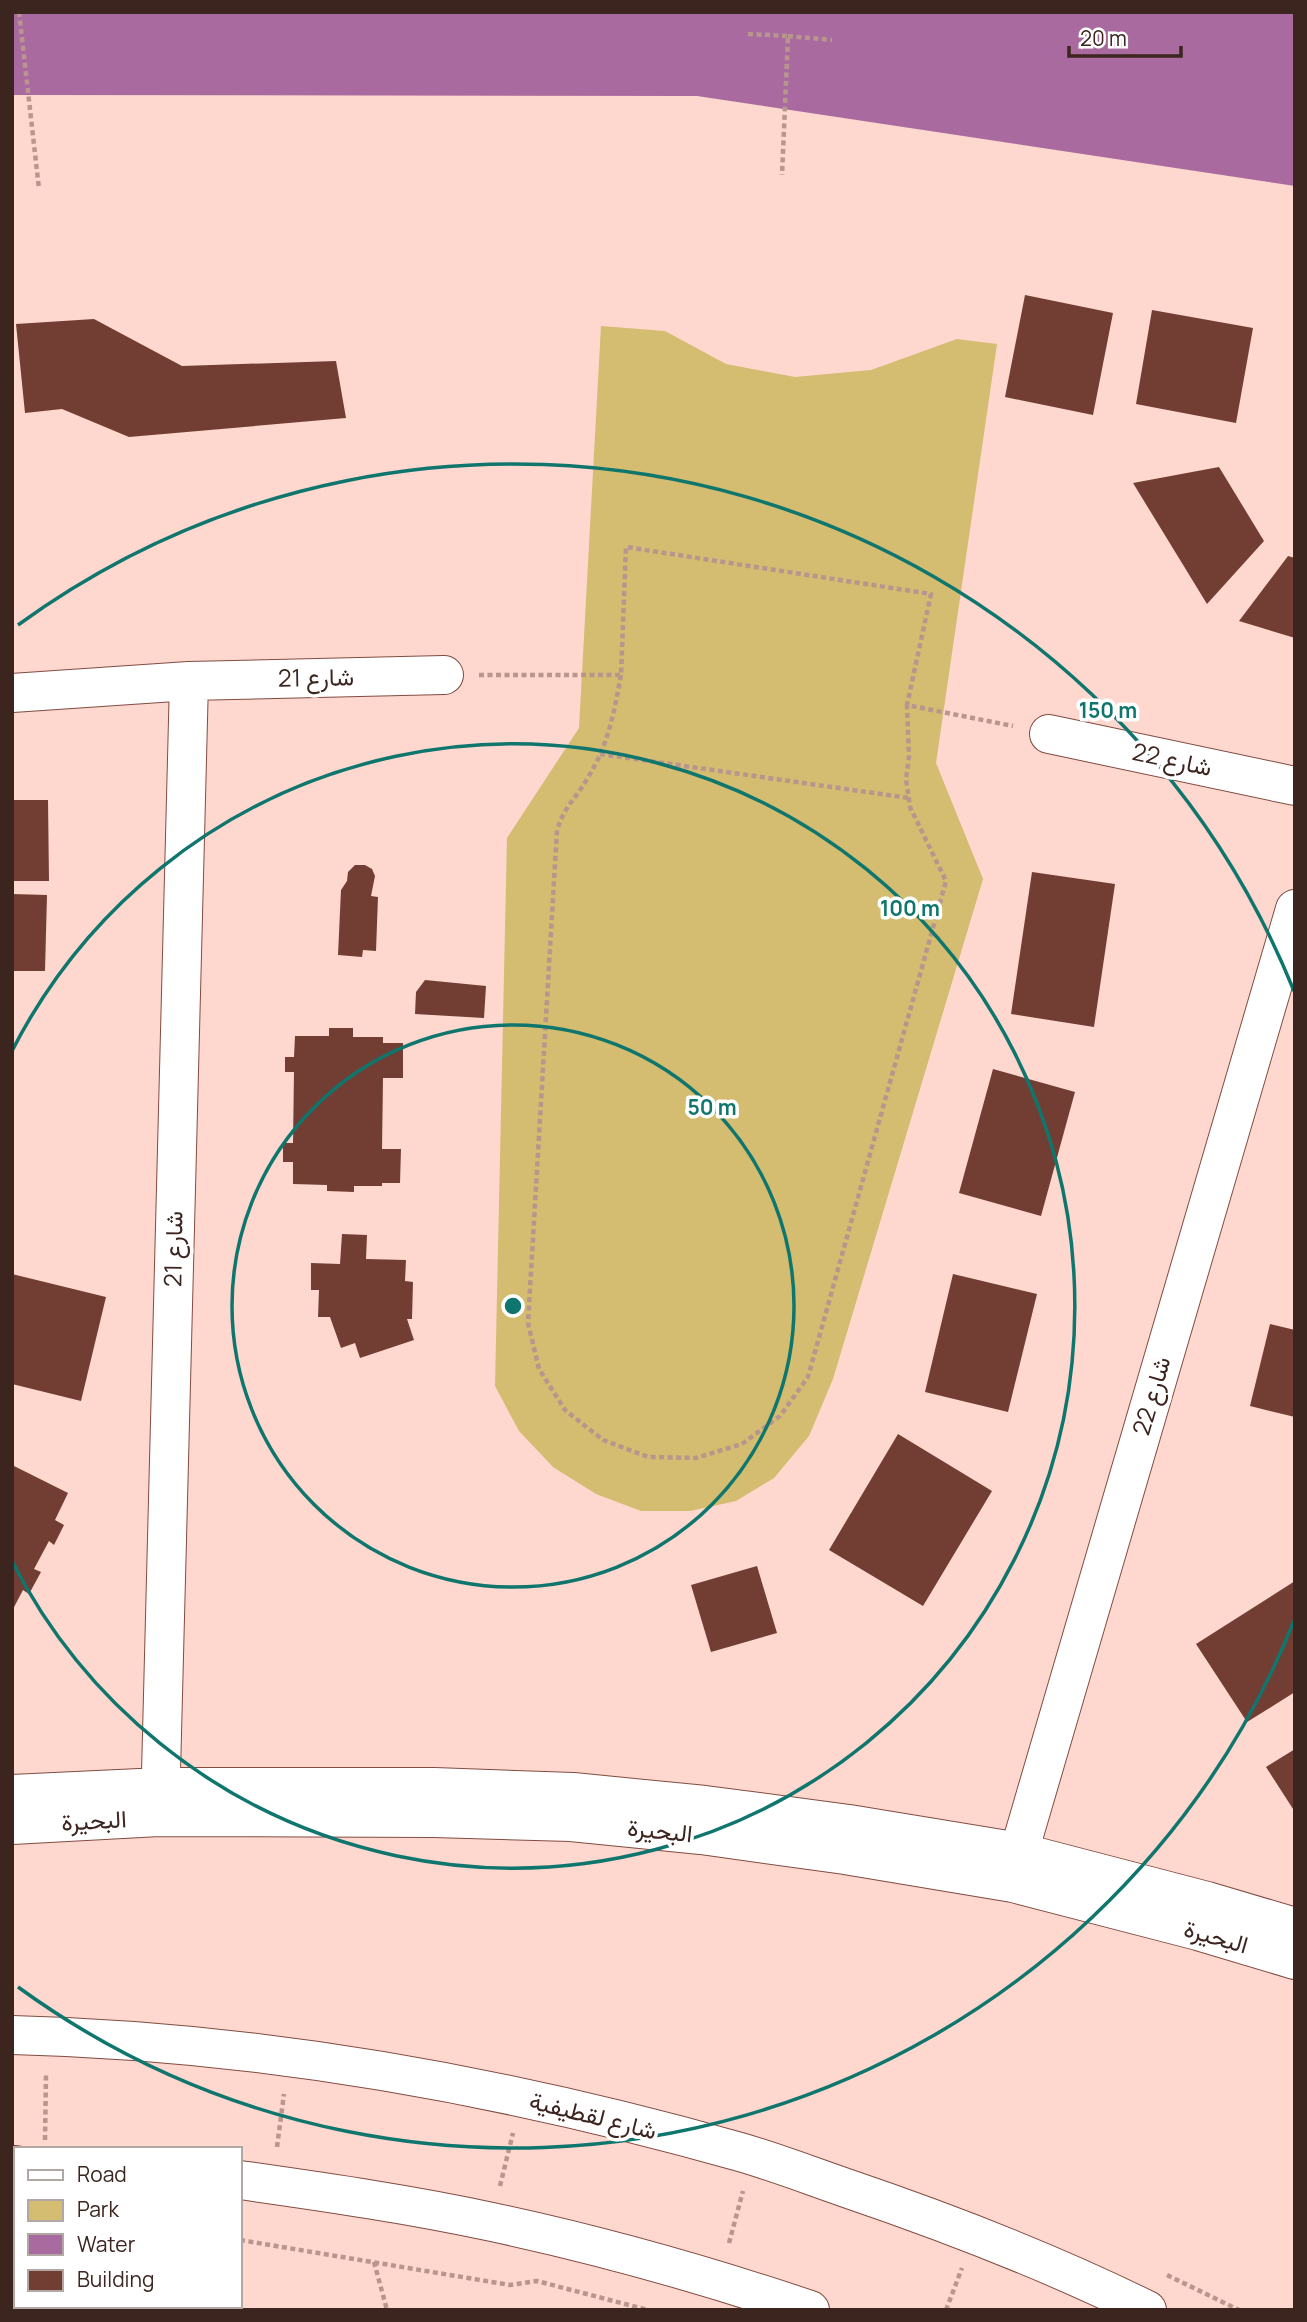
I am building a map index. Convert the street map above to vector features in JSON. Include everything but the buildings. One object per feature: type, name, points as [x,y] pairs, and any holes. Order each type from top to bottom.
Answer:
[{"type":"street","name":"شارع 21","points":[[12,693],[189,681],[444,675]]},
{"type":"street","name":"شارع 21","points":[[160,1802],[189,681]]},
{"type":"street","name":"شارع 22","points":[[1049,734],[1295,786]]},
{"type":"street","name":"شارع 22","points":[[1016,1868],[1295,909]]},
{"type":"street","name":"البحيرة","points":[[12,1825],[160,1802],[434,1787],[595,1810],[705,1805],[836,1823],[1016,1868],[1207,1901],[1295,1927]]},
{"type":"street","name":"البحيرة","points":[[12,1794],[160,1802]]},
{"type":"street","name":"البحيرة","points":[[1016,1868],[1199,1931],[1295,1960]]},
{"type":"street","name":"شارع لقطيفية","points":[[29,2036],[202,2046],[374,2069],[560,2105],[753,2157],[925,2215],[1031,2257],[1147,2310]]},
{"type":"street","points":[[256,2183],[365,2198],[491,2221],[635,2256],[810,2310]]},
{"type":"path","points":[[19,12],[39,189]]},
{"type":"path","points":[[748,34],[832,40]]},
{"type":"path","points":[[782,175],[788,36]]},
{"type":"path","points":[[626,547],[931,594],[907,705],[909,757],[906,779],[909,798],[920,830],[946,881],[808,1377],[780,1416],[742,1444],[696,1458],[648,1457],[603,1440],[565,1410],[540,1369],[528,1323],[557,830],[563,811],[587,780],[609,736],[621,675],[626,547]]},
{"type":"path","points":[[444,675],[621,675]]},
{"type":"path","points":[[907,705],[1049,734]]},
{"type":"path","points":[[600,754],[909,798]]},
{"type":"path","points":[[29,2036],[45,2147]]},
{"type":"path","points":[[256,2183],[288,2058]]},
{"type":"path","points":[[491,2221],[522,2098]]},
{"type":"path","points":[[719,2280],[753,2157]]},
{"type":"path","points":[[242,2240],[510,2285],[537,2281],[648,2310]]},
{"type":"path","points":[[374,2262],[387,2310]]},
{"type":"green space","points":[[601,326],[665,331],[726,364],[795,377],[871,370],[957,339],[997,344],[936,763],[983,879],[833,1379],[809,1436],[774,1478],[736,1501],[690,1511],[641,1511],[596,1494],[553,1467],[519,1431],[495,1386],[507,838],[579,728]]},
{"type":"water","points":[[12,12],[1295,12],[1295,186],[697,96],[12,95]]}]
